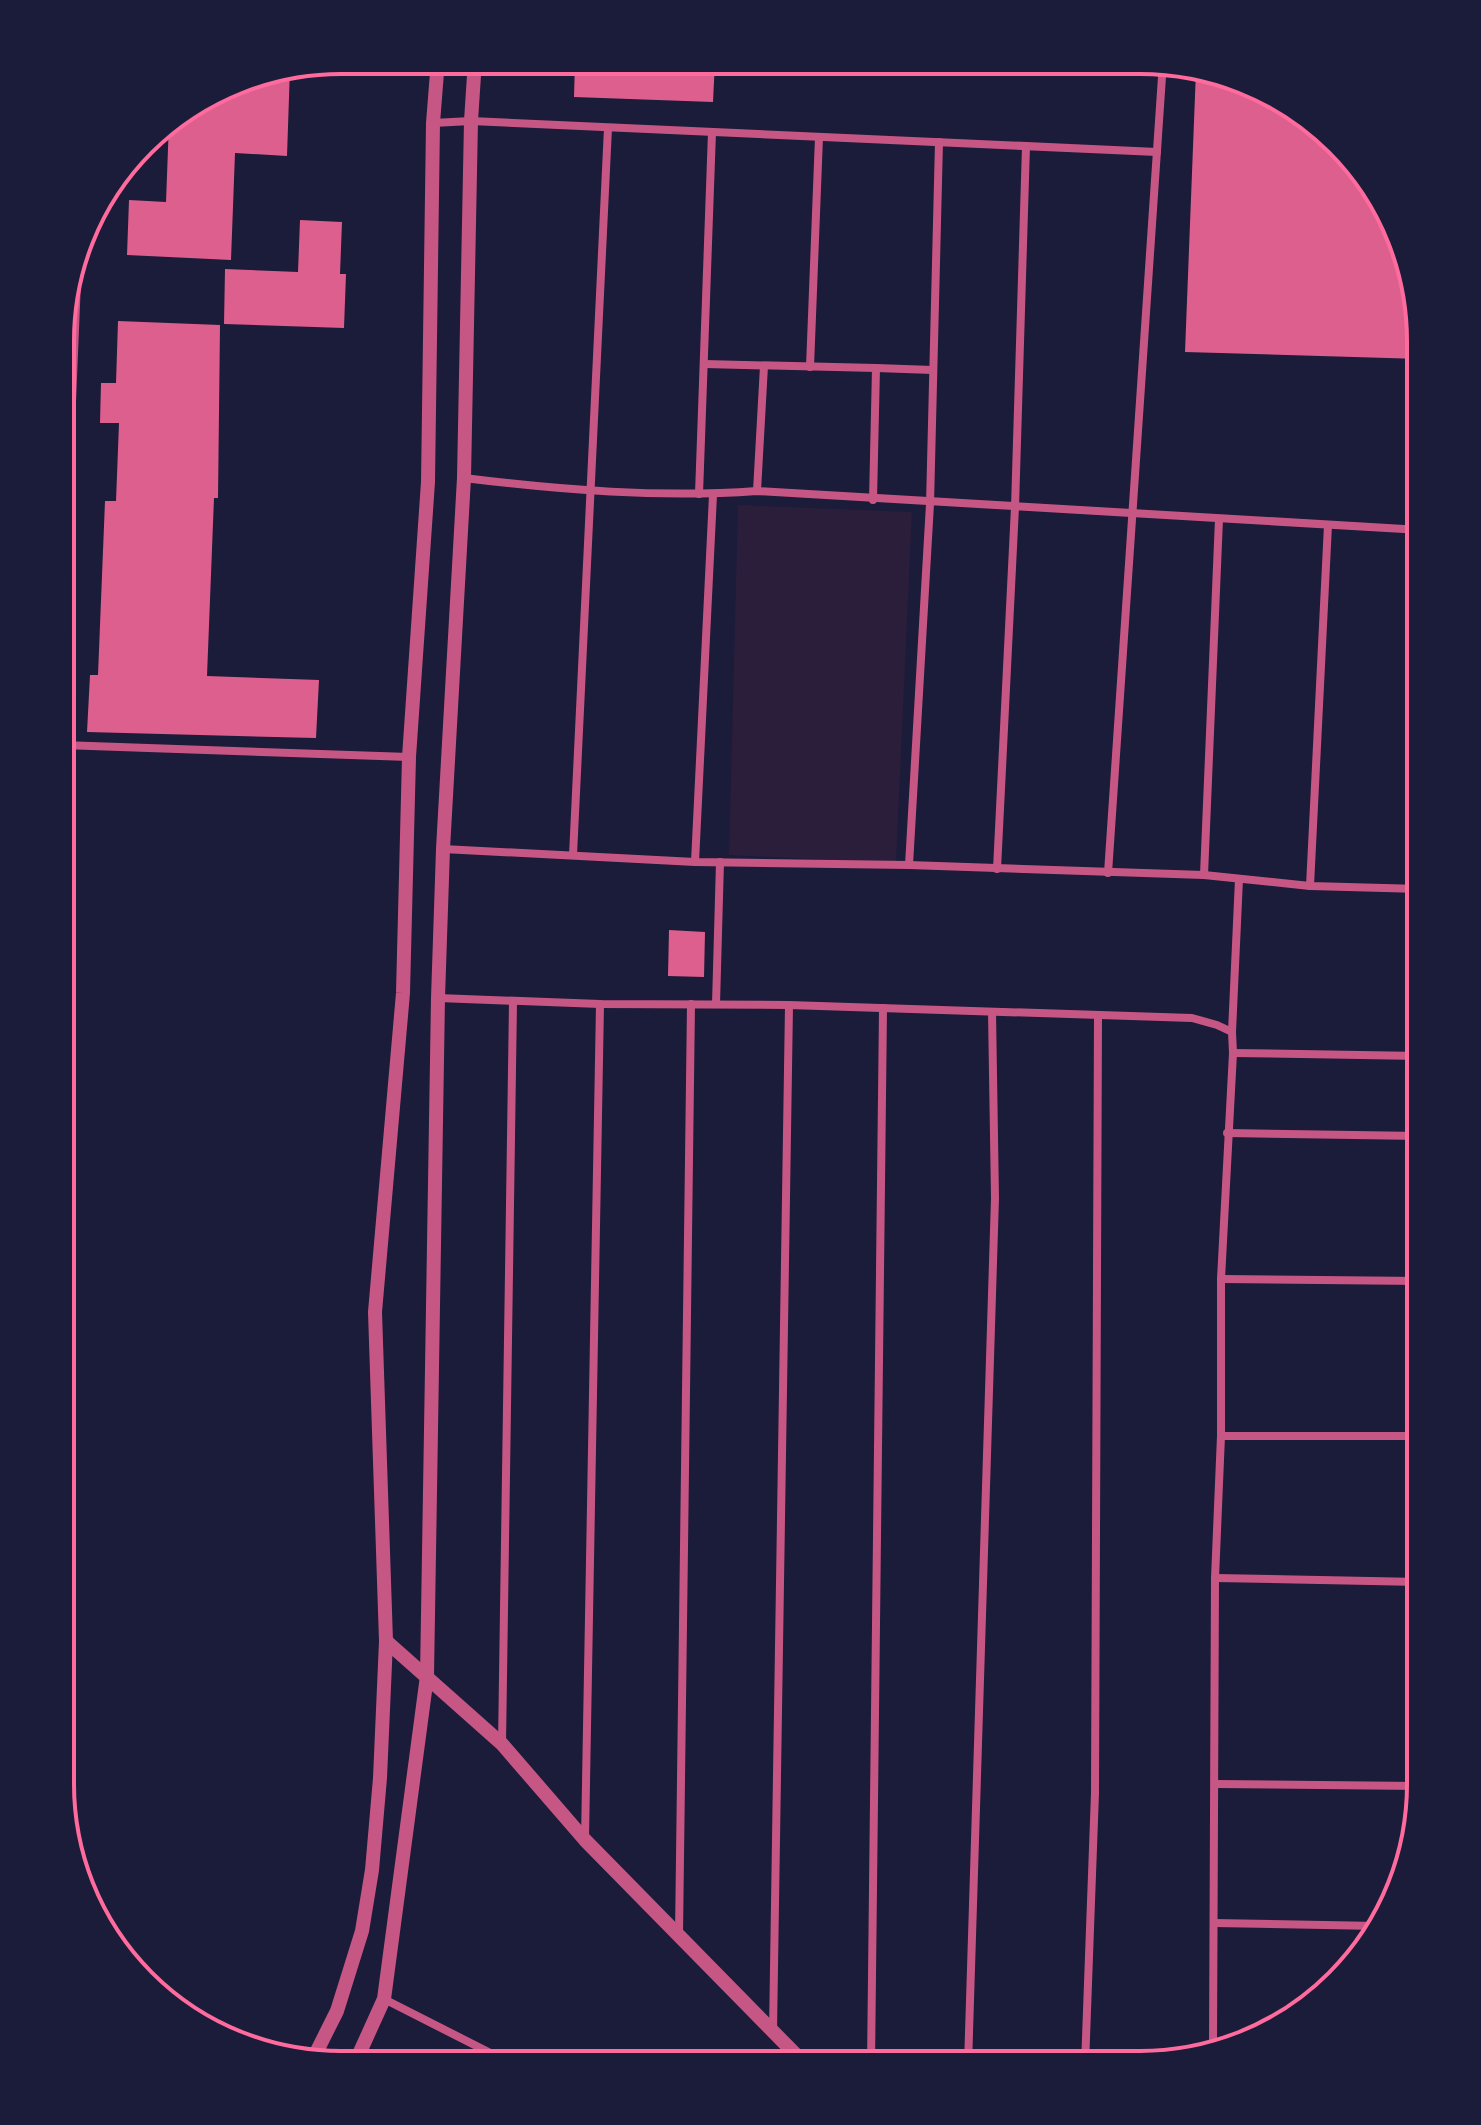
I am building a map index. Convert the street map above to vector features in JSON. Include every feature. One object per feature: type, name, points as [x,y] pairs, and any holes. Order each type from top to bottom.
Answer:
[{"type":"street","points":[[318,2050],[337,2011],[362,1931],[372,1870],[380,1778],[386,1641],[375,1312],[403,993],[409,757],[428,482],[433,123],[437,74]]},
{"type":"street","points":[[360,2051],[384,1999],[427,1676],[438,998],[443,849],[464,478],[474,74]]},
{"type":"street","points":[[1108,873],[1162,75]]},
{"type":"street","points":[[433,123],[471,121],[1157,152]]},
{"type":"street","points":[[573,855],[608,128]]},
{"type":"street","points":[[699,494],[712,132]]},
{"type":"street","points":[[810,367],[819,137]]},
{"type":"street","points":[[909,865],[930,504],[939,142]]},
{"type":"street","points":[[997,869],[1015,507],[1026,146]]},
{"type":"street","points":[[74,354],[76,308]]},
{"type":"street","points":[[704,364],[933,370]]},
{"type":"street","points":[[757,491],[764,366]]},
{"type":"street","points":[[873,500],[876,368]]},
{"type":"street","points":[[464,478],[592,490],[713,495],[757,491],[930,504],[1134,512],[1407,529]]},
{"type":"street","points":[[695,862],[713,495]]},
{"type":"street","points":[[1204,875],[1219,519]]},
{"type":"street","points":[[1310,886],[1328,525]]},
{"type":"street","points":[[74,745],[409,757]]},
{"type":"street","points":[[443,849],[695,862],[909,865],[1204,875],[1310,886],[1407,889]]},
{"type":"street","points":[[716,1004],[720,862]]},
{"type":"street","points":[[1213,2040],[1215,1578],[1221,1436],[1221,1279],[1239,879]]},
{"type":"street","points":[[438,998],[1192,1018],[1232,1032]]},
{"type":"street","points":[[502,1744],[513,1002]]},
{"type":"street","points":[[585,1840],[600,1004]]},
{"type":"street","points":[[679,1936],[691,1004]]},
{"type":"street","points":[[773,2033],[789,1005]]},
{"type":"street","points":[[871,2051],[883,1008]]},
{"type":"street","points":[[968,2051],[995,1198],[992,1012]]},
{"type":"street","points":[[1086,2051],[1095,1793],[1098,1016]]},
{"type":"street","points":[[1233,1053],[1407,1056]]},
{"type":"street","points":[[1227,1133],[1406,1136]]},
{"type":"street","points":[[1221,1279],[1406,1281]]},
{"type":"street","points":[[1221,1436],[1406,1436]]},
{"type":"street","points":[[1215,1578],[1406,1582]]},
{"type":"street","points":[[386,1641],[502,1744],[585,1840],[792,2051]]},
{"type":"street","points":[[1215,1784],[1406,1786]]},
{"type":"street","points":[[1214,1923],[1366,1926]]},
{"type":"street","points":[[384,1999],[478,2051]]},
{"type":"shaded area","points":[[738,505],[912,512],[896,863],[729,855]]},
{"type":"building","points":[[575,74],[714,74],[713,102],[574,97]]},
{"type":"building","points":[[290,79],[287,156],[235,153],[231,260],[127,255],[129,200],[166,202],[168,137],[192,119],[239,94]]},
{"type":"building","points":[[1196,80],[1242,94],[1274,110],[1303,129],[1352,178],[1380,223],[1393,255],[1402,289],[1407,359],[1185,352]]},
{"type":"building","points":[[300,220],[342,222],[340,274],[346,274],[344,328],[224,324],[225,269],[298,272]]},
{"type":"building","points":[[118,321],[220,325],[218,498],[214,498],[207,676],[319,680],[316,738],[87,732],[90,675],[98,675],[105,501],[116,501],[119,423],[100,423],[101,383],[116,383]]},
{"type":"building","points":[[669,930],[705,932],[704,977],[668,976]]}]
